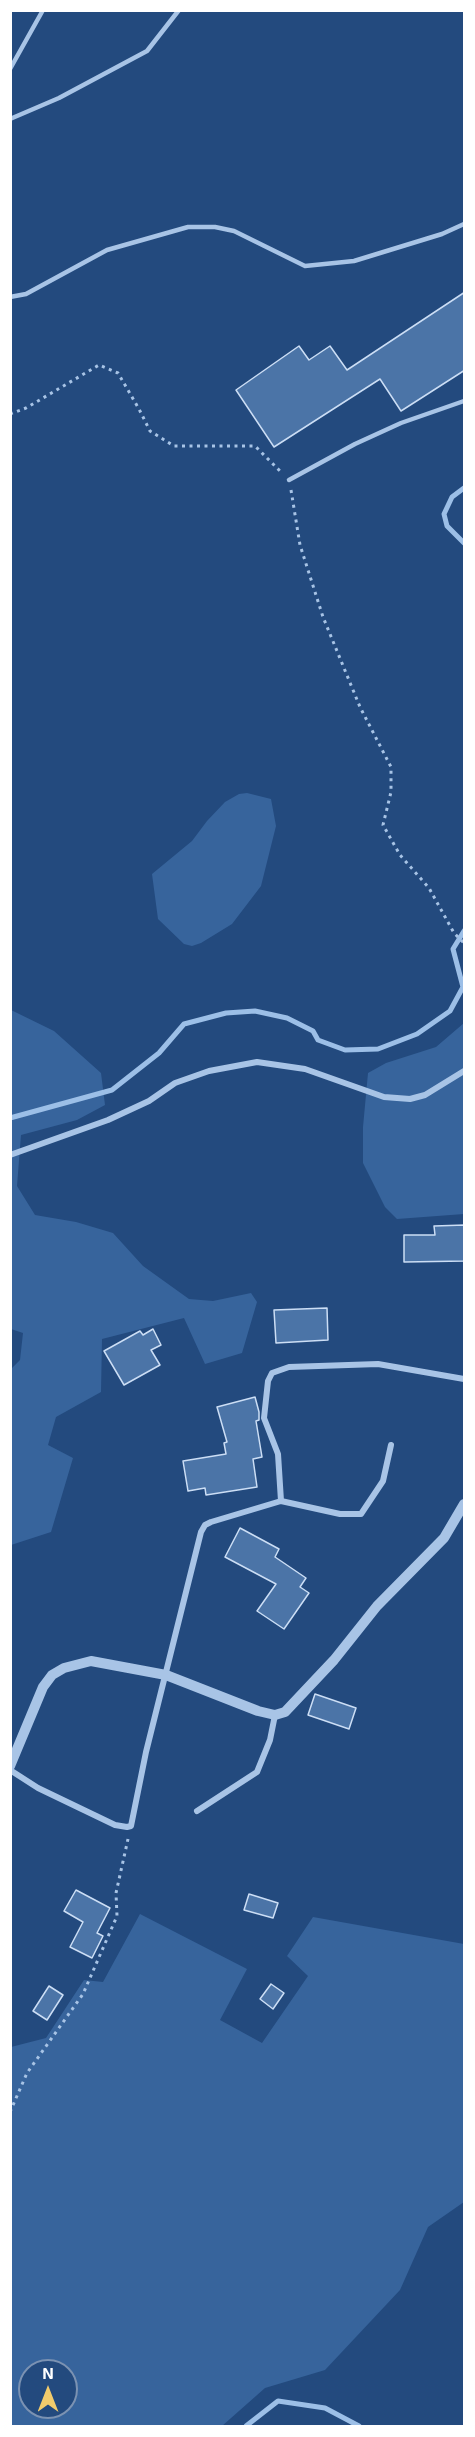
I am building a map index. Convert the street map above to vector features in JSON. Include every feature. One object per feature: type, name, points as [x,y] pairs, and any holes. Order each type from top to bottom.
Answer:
[{"type":"street","points":[[10,1155],[108,1120],[149,1101],[175,1083],[209,1071],[256,1062],[305,1069],[384,1097],[410,1099],[425,1095],[465,1071]]},
{"type":"street","points":[[281,1501],[278,1454],[264,1418],[268,1381],[272,1373],[289,1367],[378,1364],[465,1379]]},
{"type":"street","points":[[391,1445],[383,1481],[361,1514],[340,1514],[281,1501],[205,1525],[201,1532],[166,1675],[131,1826],[115,1825],[38,1788],[10,1768],[43,1687],[52,1675],[76,1664],[91,1661],[166,1675],[275,1715],[285,1712],[334,1660],[377,1606],[444,1538],[465,1504]]},
{"type":"street","points":[[197,1811],[257,1772],[270,1740],[275,1715]]},
{"type":"lane","points":[[10,69],[43,10]]},
{"type":"lane","points":[[10,119],[51,102],[147,51],[179,10]]},
{"type":"lane","points":[[10,297],[26,294],[107,250],[188,227],[215,227],[234,231],[305,266],[354,261],[442,234],[465,224]]},
{"type":"lane","points":[[289,480],[355,444],[401,423],[465,401]]},
{"type":"path","points":[[10,414],[26,408],[99,366],[118,373],[150,431],[174,446],[255,446],[289,480],[300,545],[323,617],[360,707],[391,767],[391,792],[383,825],[400,855],[429,888],[454,933],[465,943]]},
{"type":"path","points":[[10,2112],[27,2073],[83,1994],[117,1916],[116,1893],[131,1826]]},
{"type":"shaded area","points":[[247,793],[271,799],[276,826],[261,886],[232,924],[201,943],[192,946],[184,944],[158,919],[152,874],[192,841],[225,802],[239,794]]},
{"type":"shaded area","points":[[11,1010],[54,1031],[101,1073],[105,1105],[77,1120],[21,1135],[17,1186],[35,1215],[76,1222],[113,1233],[143,1266],[189,1299],[213,1301],[251,1293],[257,1302],[242,1353],[205,1364],[184,1318],[102,1339],[101,1392],[56,1417],[48,1445],[73,1458],[51,1532],[11,1545],[11,1369],[20,1360],[23,1333],[11,1329]]},
{"type":"shaded area","points":[[464,1023],[464,1214],[397,1219],[385,1207],[363,1163],[363,1127],[368,1073],[386,1063],[436,1047]]},
{"type":"shaded area","points":[[140,1914],[247,1969],[220,2020],[262,2043],[308,1976],[287,1956],[313,1917],[464,1944],[464,2202],[428,2227],[400,2290],[325,2370],[265,2388],[222,2426],[11,2426],[11,2047],[46,2038],[84,1980],[103,1982]]},
{"type":"building","points":[[465,292],[465,370],[401,411],[380,379],[274,447],[236,390],[299,346],[309,360],[330,346],[347,370]]},
{"type":"building","points":[[465,1225],[465,1261],[404,1262],[404,1235],[435,1235],[434,1226]]},
{"type":"building","points":[[327,1308],[328,1340],[276,1343],[274,1310]]},
{"type":"building","points":[[153,1329],[161,1345],[151,1350],[160,1365],[124,1385],[104,1351],[140,1331],[143,1335]]},
{"type":"building","points":[[255,1397],[259,1412],[259,1420],[256,1421],[262,1457],[253,1459],[257,1487],[206,1495],[205,1488],[188,1491],[183,1461],[226,1454],[224,1443],[227,1442],[217,1407]]},
{"type":"building","points":[[240,1528],[279,1549],[275,1557],[306,1578],[300,1587],[309,1593],[284,1629],[257,1611],[276,1584],[225,1557]]},
{"type":"building","points":[[315,1694],[356,1708],[349,1729],[308,1715]]},
{"type":"building","points":[[76,1890],[110,1908],[97,1933],[103,1936],[92,1958],[70,1947],[83,1922],[64,1911]]},
{"type":"building","points":[[249,1894],[278,1903],[273,1918],[244,1910]]},
{"type":"building","points":[[271,1984],[284,1993],[273,2009],[260,1999]]},
{"type":"building","points":[[49,1986],[63,1995],[47,2020],[33,2011]]},
{"type":"waterway","points":[[464,488],[452,497],[444,514],[447,526],[464,543]]},
{"type":"waterway","points":[[10,1118],[112,1090],[159,1053],[184,1024],[226,1013],[255,1011],[287,1018],[313,1031],[318,1040],[345,1050],[378,1049],[417,1034],[450,1011],[463,987],[453,949],[464,931]]},
{"type":"waterway","points":[[246,2426],[278,2401],[325,2408],[359,2426]]}]
